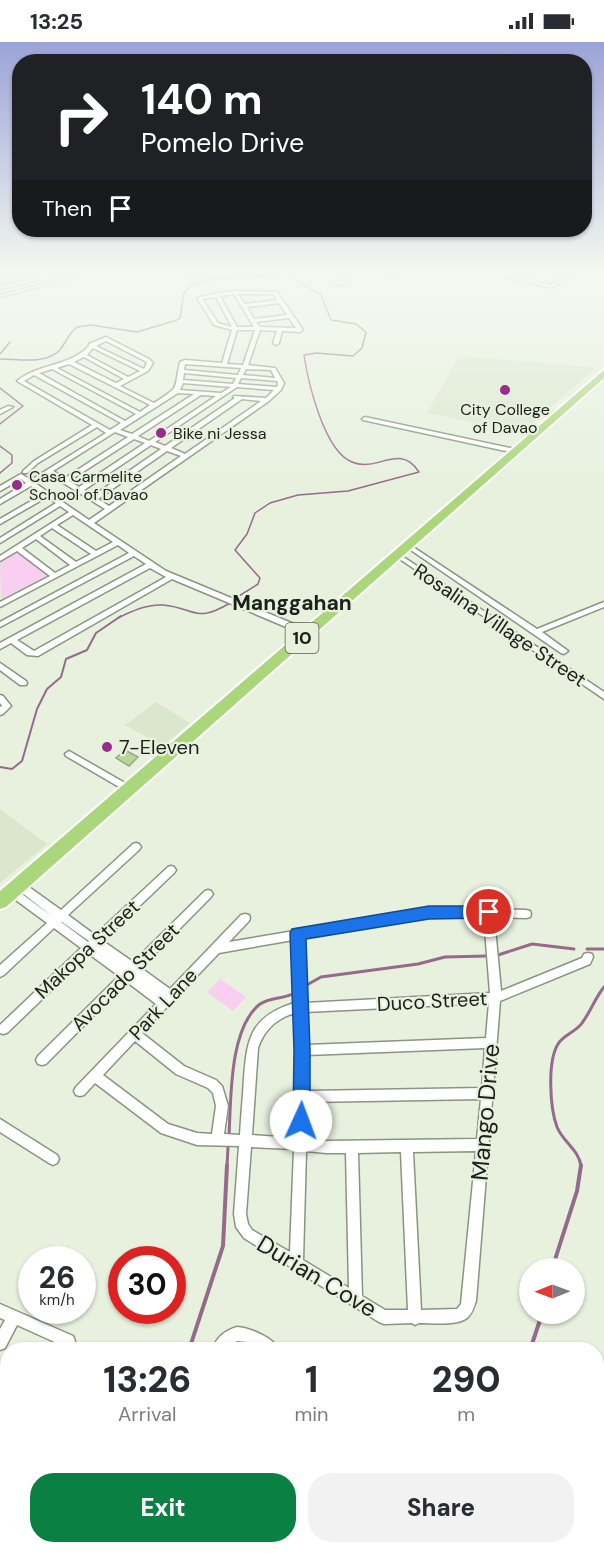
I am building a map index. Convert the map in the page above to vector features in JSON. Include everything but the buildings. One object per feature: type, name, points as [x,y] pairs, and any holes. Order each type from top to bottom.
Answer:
[{"type":"highway","name":"10","points":[[0,902],[604,373]]},
{"type":"street","points":[[91,346],[83,355],[69,362],[20,380],[96,425],[186,456]]},
{"type":"street","points":[[92,346],[144,371]]},
{"type":"street","points":[[115,386],[144,371],[150,365],[147,360],[119,346]]},
{"type":"street","points":[[224,364],[230,346]]},
{"type":"street","points":[[79,490],[235,385],[252,346]]},
{"type":"street","points":[[83,355],[128,379]]},
{"type":"street","points":[[69,362],[154,405]]},
{"type":"street","points":[[89,523],[267,400],[279,389],[280,380],[274,369],[188,362],[182,363],[181,381],[177,391]]},
{"type":"street","points":[[52,367],[139,414]]},
{"type":"street","points":[[182,371],[280,380]]},
{"type":"street","points":[[34,373],[125,423]]},
{"type":"street","points":[[181,381],[279,389]]},
{"type":"street","points":[[0,502],[177,391],[267,400]]},
{"type":"street","points":[[65,481],[200,393]]},
{"type":"street","points":[[93,498],[241,397]]},
{"type":"street","points":[[0,403],[10,407],[0,412]]},
{"type":"street","points":[[365,419],[515,451]]},
{"type":"street","points":[[0,489],[23,474],[36,462],[96,425]]},
{"type":"street","points":[[50,471],[110,509]]},
{"type":"street","points":[[23,474],[31,483],[171,577],[308,633]]},
{"type":"street","points":[[0,522],[47,494]]},
{"type":"street","points":[[0,541],[60,503]]},
{"type":"street","points":[[0,559],[73,512]]},
{"type":"street","points":[[52,525],[96,555]]},
{"type":"street","points":[[36,536],[75,565]]},
{"type":"street","points":[[0,604],[118,542]]},
{"type":"street","points":[[17,548],[55,576]]},
{"type":"street","points":[[401,550],[564,651]]},
{"type":"street","name":"Rosalina Village Street","points":[[401,550],[604,696]]},
{"type":"street","points":[[0,625],[134,554]]},
{"type":"street","points":[[0,646],[150,565]]},
{"type":"street","points":[[12,640],[35,654],[171,577]]},
{"type":"street","points":[[536,632],[604,604]]},
{"type":"street","points":[[0,666],[23,683]]},
{"type":"street","points":[[0,698],[7,705],[0,712]]},
{"type":"street","points":[[69,754],[129,789]]},
{"type":"street","points":[[0,972],[136,847]]},
{"type":"street","name":"Makopa Street","points":[[3,1029],[171,870]]},
{"type":"street","points":[[15,888],[168,999]]},
{"type":"street","name":"Avocado Street","points":[[42,1060],[208,894]]},
{"type":"street","points":[[214,950],[298,933],[429,912],[526,914]]},
{"type":"street","name":"Mango Drive","points":[[465,1311],[469,1301],[495,998],[496,975],[489,912]]},
{"type":"street","name":"Park Lane","points":[[80,1091],[245,918]]},
{"type":"street","points":[[296,1264],[302,1097],[298,933]]},
{"type":"street","name":"Duco Street","points":[[242,1227],[240,1214],[252,1048],[264,1024],[287,1010],[301,1007],[495,998],[586,961],[588,957]]},
{"type":"street","points":[[135,1034],[180,1070],[212,1084],[218,1090],[222,1106],[218,1140]]},
{"type":"street","points":[[302,1050],[492,1043]]},
{"type":"street","points":[[95,1076],[165,1129],[197,1139],[352,1148],[483,1145]]},
{"type":"street","points":[[302,1097],[487,1093]]},
{"type":"street","points":[[0,1125],[53,1159]]},
{"type":"street","points":[[407,1147],[415,1318]]},
{"type":"street","points":[[352,1148],[356,1299]]},
{"type":"street","name":"Durian Cove","points":[[242,1227],[248,1234],[384,1317],[458,1316],[465,1311]]},
{"type":"street","points":[[0,1311],[68,1341]]},
{"type":"street","points":[[1,1342],[14,1317]]},
{"type":"street","points":[[224,1342],[231,1335],[245,1334],[260,1342]]},
{"type":"shaded area","name":"City College of Davao","points":[[459,356],[597,367],[522,432],[427,413]]},
{"type":"shaded area","points":[[17,551],[49,575],[1,599],[0,563]]},
{"type":"shaded area","points":[[156,702],[190,723],[162,746],[125,725]]},
{"type":"shaded area","points":[[0,809],[47,844],[0,883]]},
{"type":"shaded area","points":[[220,979],[246,997],[233,1011],[207,992]]},
{"type":"waterway","points":[[0,354],[7,346]]},
{"type":"waterway","points":[[0,359],[47,358],[54,355],[63,346]]},
{"type":"waterway","points":[[239,596],[258,584],[260,578],[235,550],[247,534],[255,513],[270,503],[298,495],[348,491],[419,472],[412,463],[404,459],[370,464],[352,462],[333,444],[326,430],[309,382],[304,355],[316,353],[353,356],[363,346]]},
{"type":"waterway","points":[[0,388],[23,406],[0,424]]},
{"type":"waterway","points":[[0,446],[12,455],[12,463],[0,473]]},
{"type":"waterway","points":[[118,618],[151,606],[163,605],[202,614],[230,603]]},
{"type":"waterway","points":[[0,767],[12,769],[22,761],[37,709],[47,689],[61,677],[66,659],[87,650],[96,633],[118,618]]},
{"type":"waterway","points":[[498,955],[532,944],[574,949]]},
{"type":"waterway","points":[[587,949],[604,949]]},
{"type":"waterway","points":[[305,986],[321,977],[418,964],[445,957],[487,956]]},
{"type":"waterway","points":[[581,1166],[577,1155],[557,1127],[551,1097],[552,1062],[558,1044],[582,1023],[604,987]]},
{"type":"waterway","points":[[229,1136],[234,1066],[242,1030],[250,1015],[260,1004],[295,993]]},
{"type":"waterway","points":[[227,1166],[228,1147]]},
{"type":"waterway","points":[[192,1342],[223,1246],[227,1165]]},
{"type":"waterway","points":[[556,1258],[577,1191],[581,1166]]},
{"type":"waterway","points":[[533,1342],[539,1324]]},
{"type":"place","name":"City College of Davao","points":[[505,390]]},
{"type":"place","name":"Bike ni Jessa","points":[[161,433]]},
{"type":"place","name":"Casa Carmelite School of Davao","points":[[17,485]]},
{"type":"place","name":"7-Eleven","points":[[107,747]]},
{"type":"district","name":"Manggahan","points":[[292,603]]},
{"type":"route","points":[[301,1121],[302,1050],[298,933],[429,912],[489,912]]}]
